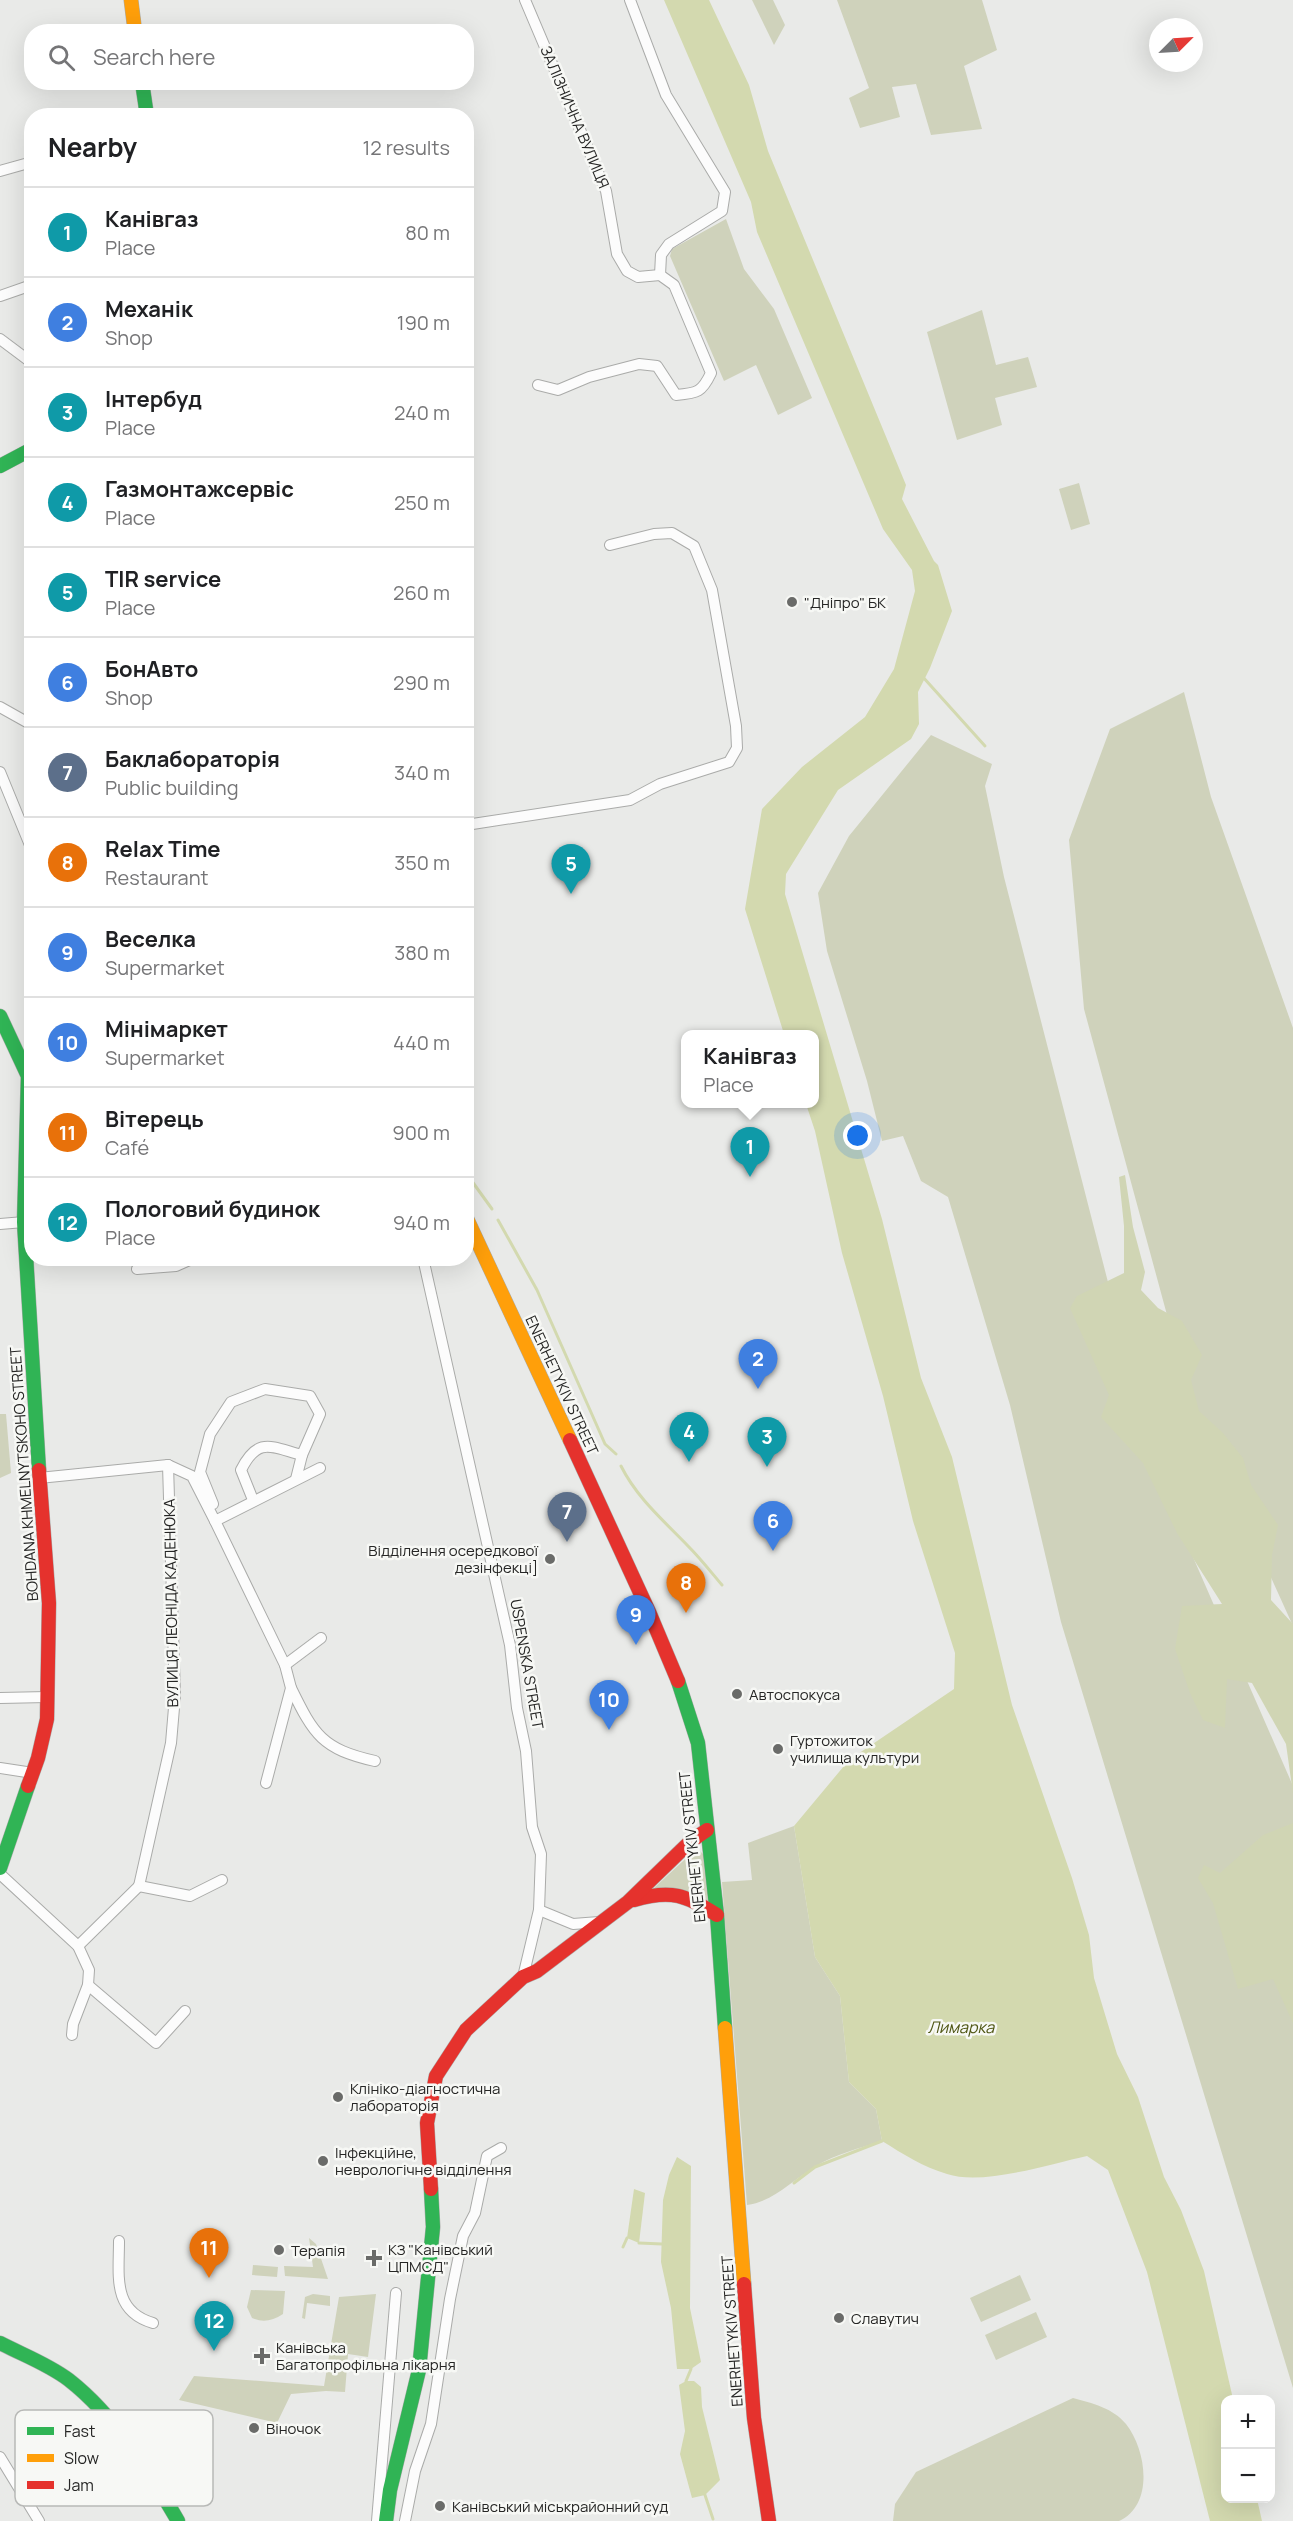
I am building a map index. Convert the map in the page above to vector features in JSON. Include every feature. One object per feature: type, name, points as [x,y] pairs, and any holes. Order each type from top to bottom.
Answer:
[{"type":"street","points":[[131,0],[134,24]]},
{"type":"street","name":"ЗАЛІЗНИЧНА ВУЛИЦЯ","points":[[525,0],[606,191],[617,254],[627,271],[638,277],[660,275]]},
{"type":"street","points":[[538,385],[558,390],[589,377],[639,364],[657,366],[676,395],[693,394],[704,388],[711,373],[674,285],[660,275],[661,255],[669,244],[722,212],[725,192],[666,95],[630,0]]},
{"type":"street","points":[[143,90],[146,108]]},
{"type":"street","points":[[0,171],[24,164]]},
{"type":"street","points":[[0,296],[24,288]]},
{"type":"street","points":[[0,339],[24,357]]},
{"type":"street","points":[[0,466],[24,453]]},
{"type":"street","points":[[474,824],[630,800],[660,784],[729,762],[737,748],[736,726],[712,590],[694,546],[672,533],[654,534],[610,545]]},
{"type":"street","points":[[0,706],[24,720]]},
{"type":"street","points":[[0,772],[24,830]]},
{"type":"street","points":[[0,1016],[24,1063]]},
{"type":"street","points":[[0,1224],[24,1222]]},
{"type":"street","name":"ENERHETYKIV STREET","points":[[474,1234],[638,1584],[674,1670],[698,1743],[717,1915],[754,2418],[769,2521]]},
{"type":"street","name":"BOHDANA KHMELNYTSKOHO STREET","points":[[0,1868],[33,1773],[47,1719],[49,1603],[27,1266]]},
{"type":"street","points":[[137,1269],[176,1266]]},
{"type":"street","name":"USPENSKA STREET","points":[[425,1266],[510,1645],[517,1708],[526,1751],[532,1827],[541,1854],[539,1910],[523,1977]]},
{"type":"street","points":[[213,1504],[200,1472],[210,1434],[231,1402],[265,1389],[310,1396],[320,1414],[302,1455],[296,1479]]},
{"type":"street","points":[[253,1500],[241,1470],[249,1453],[267,1446],[302,1455]]},
{"type":"street","points":[[39,1479],[168,1465],[192,1476],[285,1665],[291,1688],[304,1714],[321,1739],[346,1754],[375,1761]]},
{"type":"street","name":"ВУЛИЦЯ ЛЕОНІДА КАДЕНЮКА","points":[[139,1886],[171,1743],[175,1696],[168,1465]]},
{"type":"street","points":[[214,1521],[320,1468]]},
{"type":"street","points":[[285,1665],[321,1638]]},
{"type":"street","points":[[266,1783],[291,1688]]},
{"type":"street","points":[[0,1698],[47,1697]]},
{"type":"street","points":[[0,1767],[33,1773]]},
{"type":"street","points":[[386,2521],[390,2490],[419,2370],[433,2227],[427,2123],[436,2076],[466,2030],[523,1977],[537,1971],[628,1902],[691,1842],[707,1830]]},
{"type":"street","points":[[0,1874],[78,1946],[89,1970],[88,1984],[73,2024],[72,2035]]},
{"type":"street","points":[[78,1946],[139,1886],[190,1896],[222,1880]]},
{"type":"street","points":[[628,1902],[654,1893],[686,1895],[717,1915]]},
{"type":"street","points":[[539,1910],[573,1924],[599,1922]]},
{"type":"street","points":[[88,1984],[156,2043],[185,2011]]},
{"type":"street","points":[[405,2521],[415,2471],[431,2424],[450,2299],[463,2236],[476,2213],[487,2156],[501,2148]]},
{"type":"street","points":[[119,2241],[118,2275],[122,2300],[137,2318],[153,2323]]},
{"type":"street","points":[[377,2521],[396,2294]]},
{"type":"street","points":[[0,2343],[59,2374],[90,2399],[99,2410]]},
{"type":"street","points":[[0,2457],[15,2482]]},
{"type":"street","points":[[30,2506],[39,2521]]},
{"type":"street","points":[[168,2506],[178,2521]]},
{"type":"shaded area","points":[[752,0],[773,0],[785,25],[774,45]]},
{"type":"shaded area","points":[[837,0],[982,0],[997,50],[964,66],[982,129],[931,135],[916,84],[892,87],[900,117],[860,128],[849,98],[869,88]]},
{"type":"shaded area","points":[[726,219],[744,269],[774,309],[812,398],[778,415],[756,365],[724,381],[670,256],[672,249]]},
{"type":"shaded area","points":[[982,310],[996,365],[1028,357],[1037,387],[995,398],[1002,425],[957,440],[927,332]]},
{"type":"shaded area","points":[[1079,483],[1090,524],[1071,530],[1059,489]]},
{"type":"shaded area","points":[[1184,692],[1211,797],[1293,1028],[1293,1626],[1189,1396],[1084,1009],[1069,840],[1110,729]]},
{"type":"shaded area","points":[[931,735],[992,764],[985,786],[1004,877],[1158,1477],[1293,1786],[1293,2388],[1061,1622],[1010,1405],[948,1197],[921,1181],[903,1136],[882,1141],[867,1081],[827,951],[818,893],[849,836]]},
{"type":"shaded area","points":[[1125,1175],[1133,1227],[1145,1272],[1141,1290],[1158,1308],[1182,1321],[1202,1355],[1191,1380],[1199,1411],[1223,1433],[1243,1458],[1251,1485],[1278,1525],[1272,1555],[1271,1600],[1293,1624],[1293,1794],[1286,1744],[1252,1683],[1227,1679],[1225,1728],[1203,1720],[1190,1693],[1175,1649],[1182,1606],[1222,1604],[1177,1533],[1143,1463],[1101,1417],[1109,1395],[1070,1308],[1077,1296],[1124,1273],[1124,1226],[1119,1177]]},
{"type":"shaded area","points":[[0,1414],[6,1414],[11,1473],[0,1478]]},
{"type":"shaded area","points":[[1293,1823],[1293,2023],[1273,1979],[1238,1989],[1213,1903],[1198,1878],[1204,1865],[1220,1873],[1263,1835]]},
{"type":"shaded area","points":[[794,1826],[815,1957],[840,1996],[849,2082],[876,2109],[882,2141],[824,2162],[775,2195],[747,2205],[722,1882],[752,1880],[748,1843]]},
{"type":"shaded area","points":[[697,1848],[703,1854],[708,1902],[653,1889]]},
{"type":"shaded area","points":[[309,2238],[316,2244],[328,2279],[285,2276],[284,2266],[313,2267]]},
{"type":"shaded area","points":[[253,2265],[278,2267],[277,2277],[252,2275]]},
{"type":"shaded area","points":[[1020,2275],[1031,2300],[981,2322],[970,2298]]},
{"type":"shaded area","points":[[251,2290],[285,2291],[283,2314],[268,2321],[252,2318],[247,2307]]},
{"type":"shaded area","points":[[313,2294],[330,2296],[330,2306],[307,2303],[305,2319],[302,2318],[305,2297]]},
{"type":"shaded area","points":[[376,2294],[368,2357],[348,2354],[345,2392],[291,2394],[277,2423],[179,2400],[194,2376],[324,2386],[339,2297]]},
{"type":"shaded area","points":[[1036,2312],[1047,2337],[996,2360],[985,2335]]},
{"type":"shaded area","points":[[1073,2398],[1102,2407],[1121,2418],[1139,2448],[1144,2477],[1142,2490],[1138,2503],[1119,2521],[893,2521],[895,2504],[916,2472]]},
{"type":"water","name":"Лимарка","points":[[664,0],[709,0],[749,85],[768,151],[906,485],[902,499],[938,565],[952,611],[918,692],[919,724],[911,739],[838,790],[786,874],[785,894],[882,1219],[921,1378],[952,1457],[1012,1705],[1072,1878],[1089,1935],[1094,1978],[1117,2054],[1138,2097],[1164,2177],[1181,2210],[1204,2271],[1232,2395],[1221,2395],[1221,2503],[1258,2503],[1262,2521],[1210,2521],[1147,2272],[1108,2170],[1087,2156],[997,2176],[962,2177],[930,2168],[882,2141],[876,2109],[849,2082],[840,1996],[815,1957],[794,1826],[849,1760],[954,1689],[955,1653],[913,1521],[883,1396],[842,1253],[815,1131],[807,1108],[819,1108],[819,1030],[783,1030],[745,909],[762,809],[802,767],[865,717],[894,669],[915,591],[912,570],[883,529],[757,232],[751,202]]},
{"type":"water","points":[[677,2157],[691,2166],[690,2308],[701,2362],[691,2369],[677,2369],[671,2308],[661,2262],[663,2200],[669,2175]]},
{"type":"water","points":[[634,2189],[645,2193],[639,2243],[627,2238]]},
{"type":"water","points":[[686,2381],[694,2381],[701,2387],[702,2407],[720,2480],[705,2495],[692,2498],[680,2454],[685,2431],[679,2385]]},
{"type":"waterway","points":[[922,676],[985,746]]},
{"type":"waterway","points":[[474,1184],[492,1209]]},
{"type":"waterway","points":[[498,1220],[537,1290],[605,1444],[616,1454]]},
{"type":"waterway","points":[[621,1466],[643,1499],[697,1555],[722,1585]]},
{"type":"waterway","points":[[794,2183],[815,2167],[882,2141]]},
{"type":"waterway","points":[[623,2247],[627,2238]]},
{"type":"waterway","points":[[639,2243],[662,2244]]},
{"type":"waterway","points":[[686,2381],[691,2369]]},
{"type":"waterway","points":[[705,2495],[713,2519]]},
{"type":"traffic: fast","points":[[143,90],[146,108]]},
{"type":"traffic: fast","points":[[0,466],[24,453]]},
{"type":"traffic: fast","points":[[0,1016],[24,1067]]},
{"type":"traffic: fast","points":[[27,1266],[39,1470]]},
{"type":"traffic: fast","points":[[678,1681],[698,1743],[717,1915],[725,2028]]},
{"type":"traffic: fast","points":[[0,1868],[28,1786]]},
{"type":"traffic: fast","points":[[386,2521],[390,2490],[419,2370],[433,2227],[431,2189]]},
{"type":"traffic: fast","points":[[0,2343],[53,2369],[86,2394],[101,2410]]},
{"type":"traffic: fast","points":[[169,2506],[178,2521]]},
{"type":"traffic: slow","points":[[131,0],[134,24]]},
{"type":"traffic: slow","points":[[474,1234],[570,1440]]},
{"type":"traffic: slow","points":[[725,2028],[744,2284]]},
{"type":"traffic: jam","points":[[570,1440],[678,1681]]},
{"type":"traffic: jam","points":[[28,1786],[38,1758],[47,1719],[49,1603],[39,1470]]},
{"type":"traffic: jam","points":[[431,2189],[427,2123],[436,2076],[466,2030],[523,1977],[537,1971],[628,1902],[691,1841],[707,1830]]},
{"type":"traffic: jam","points":[[634,1900],[658,1895],[678,1896],[717,1915]]},
{"type":"traffic: jam","points":[[744,2284],[754,2418],[769,2521]]},
{"type":"place","name":"\"Дніпро\" БК","points":[[792,602]]},
{"type":"place","name":"TIR service","points":[[571,894]]},
{"type":"place","name":"Канівгаз","points":[[750,1177]]},
{"type":"place","name":"Механік","points":[[758,1389]]},
{"type":"place","name":"Газмонтажсервіс","points":[[689,1462]]},
{"type":"place","name":"Інтербуд","points":[[767,1467]]},
{"type":"place","name":"Баклабораторія","points":[[567,1542]]},
{"type":"place","name":"БонАвто","points":[[773,1551]]},
{"type":"place","name":"Відділення осередкової дезінфекці]","points":[[550,1559]]},
{"type":"place","name":"Relax Time","points":[[686,1613]]},
{"type":"place","name":"Веселка","points":[[636,1645]]},
{"type":"place","name":"Автоспокуса","points":[[737,1694]]},
{"type":"place","name":"Мінімаркет","points":[[609,1730]]},
{"type":"place","name":"Гуртожиток училища культури","points":[[778,1749]]},
{"type":"place","name":"Клініко-діагностична лабораторія","points":[[338,2097]]},
{"type":"place","name":"Інфекційне, неврологічне відділення","points":[[323,2161]]},
{"type":"place","name":"Терапія","points":[[279,2250]]},
{"type":"place","name":"КЗ \"Канівський ЦПМСД\"","points":[[374,2258]]},
{"type":"place","name":"Вітерець","points":[[209,2278]]},
{"type":"place","name":"Славутич","points":[[839,2318]]},
{"type":"place","name":"Пологовий будинок","points":[[214,2351]]},
{"type":"place","name":"Канівська Багатопрофільна лікарня","points":[[262,2356]]},
{"type":"place","name":"Віночок","points":[[254,2428]]},
{"type":"place","name":"Канівський міськрайонний суд","points":[[440,2506]]}]
